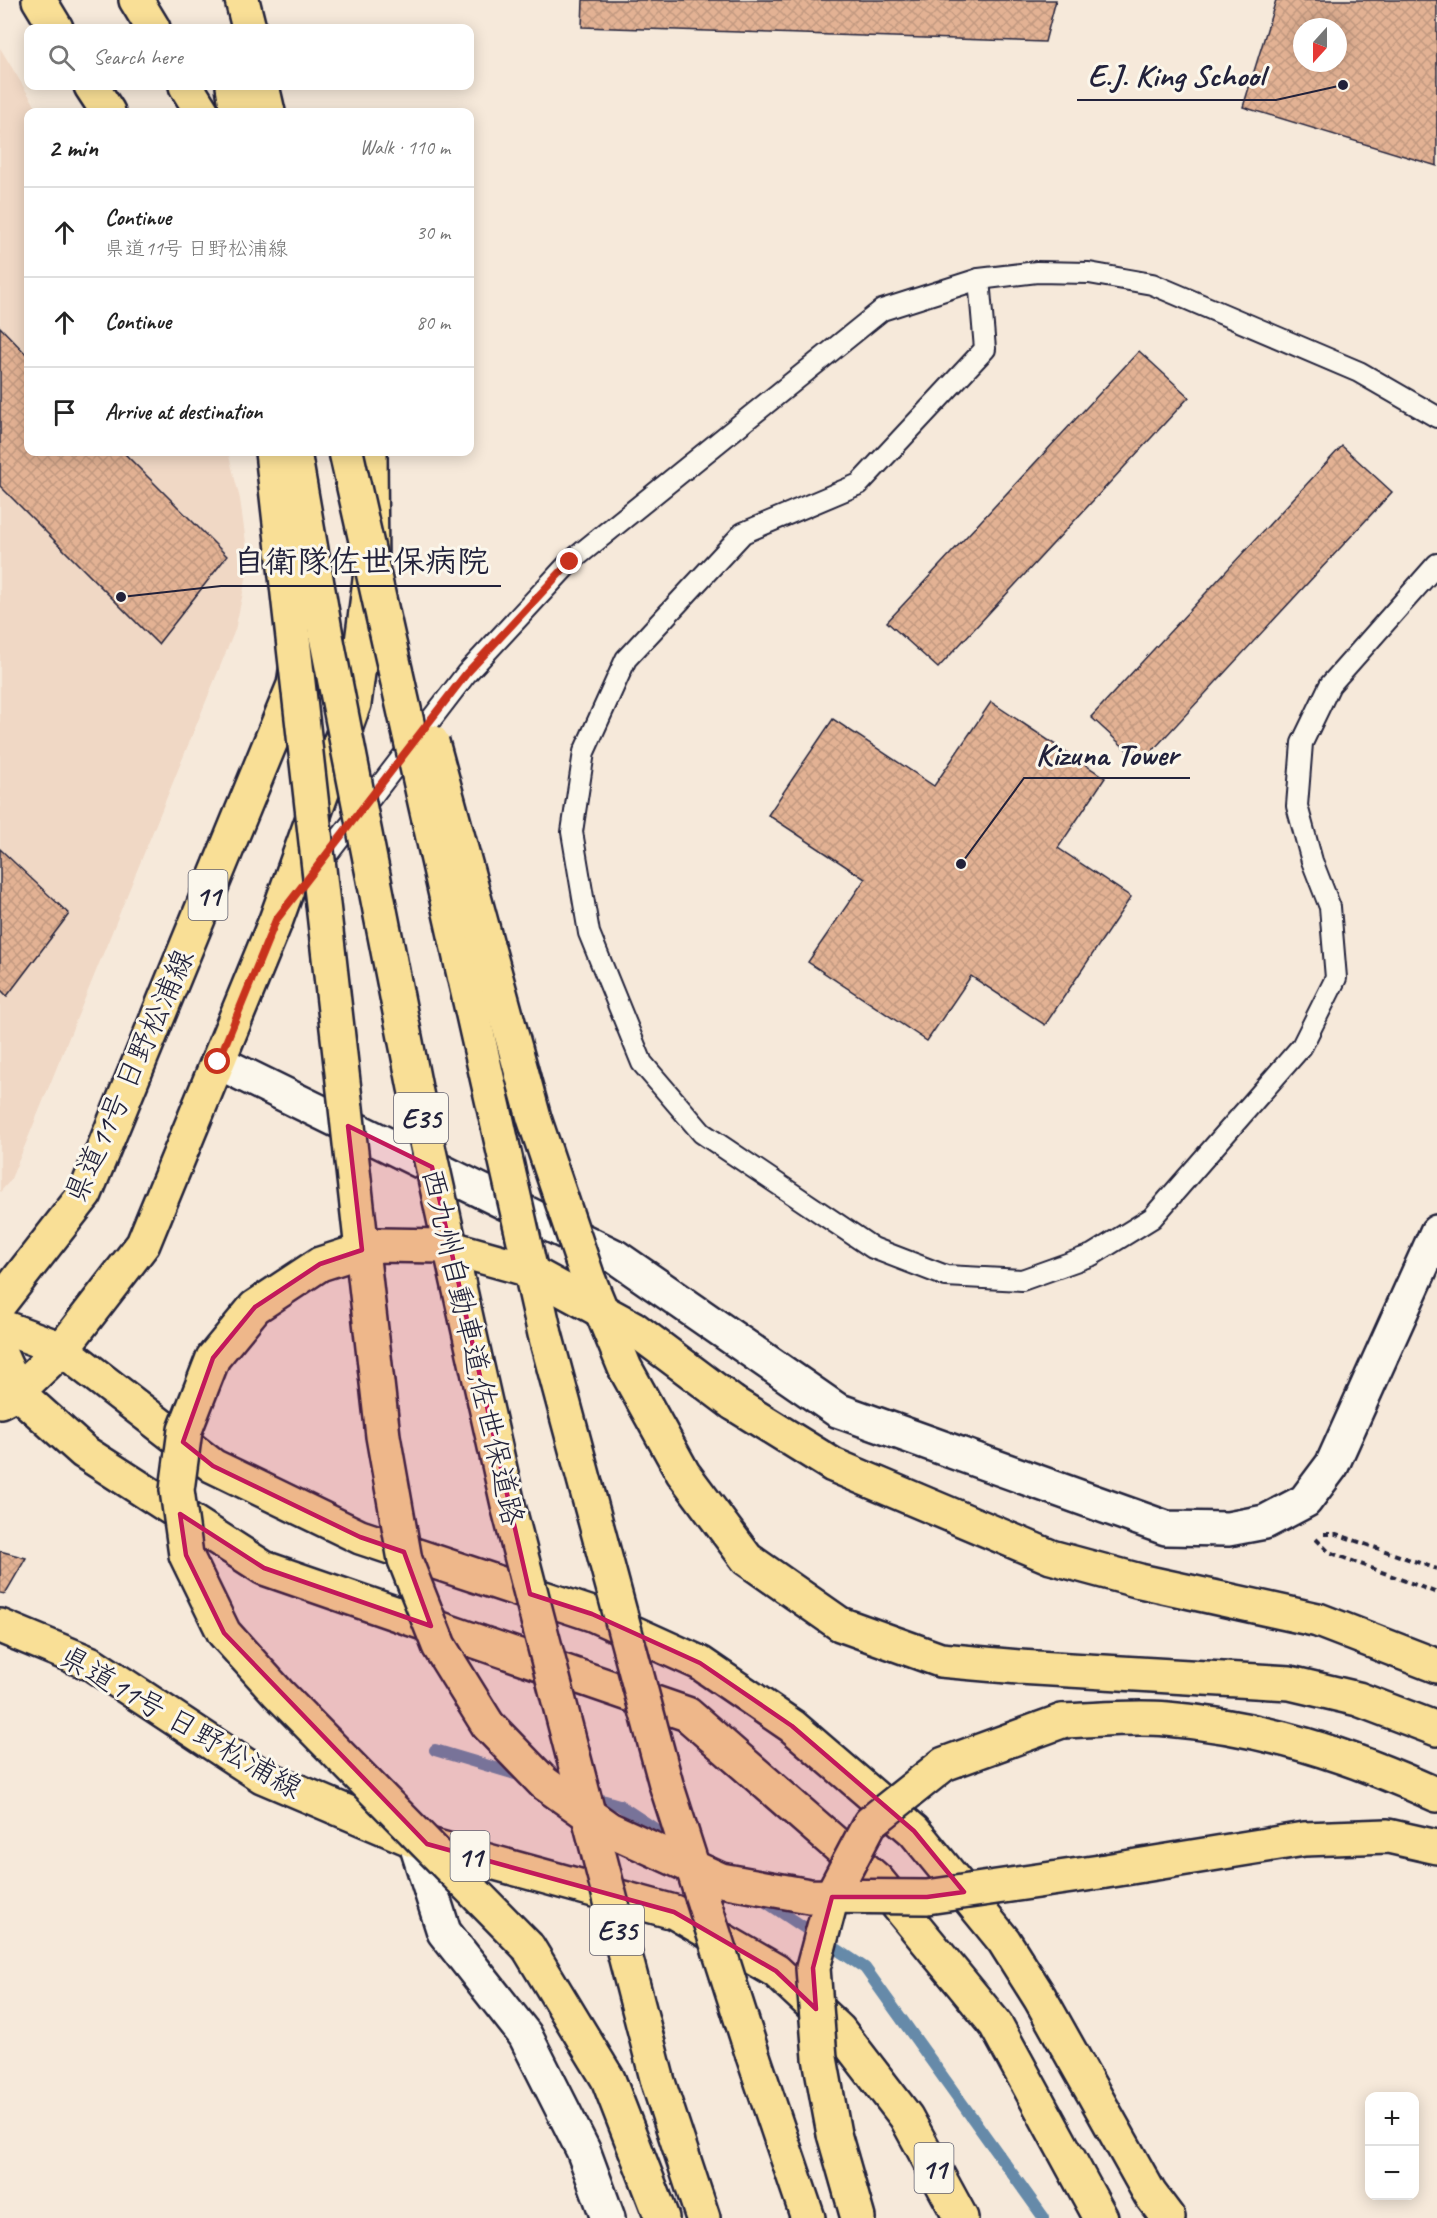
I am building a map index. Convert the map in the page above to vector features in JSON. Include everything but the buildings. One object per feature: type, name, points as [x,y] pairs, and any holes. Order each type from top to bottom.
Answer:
[{"type":"main road","points":[[39,0],[54,24]]},
{"type":"main road","points":[[136,0],[151,24]]},
{"type":"main road","points":[[222,0],[225,24]]},
{"type":"main road","points":[[242,0],[248,24]]},
{"type":"main road","points":[[94,90],[105,108]]},
{"type":"main road","points":[[188,90],[200,108]]},
{"type":"main road","points":[[234,90],[236,108]]},
{"type":"main road","points":[[263,90],[267,108]]},
{"type":"main road","points":[[272,456],[383,1436],[405,1560],[439,1646],[489,1725],[544,1783],[609,1830],[721,1880],[809,1896],[927,1897],[1304,1839],[1388,1836],[1437,1847]]},
{"type":"main road","name":"西九州自動車道;佐世保道路","points":[[295,456],[326,636],[415,1088],[509,1509],[577,1779],[658,2082],[703,2218]]},
{"type":"main road","name":"県道11号 日野松浦線","points":[[0,1303],[85,1194],[294,685],[310,570],[299,456]]},
{"type":"main road","points":[[349,456],[413,671],[534,1118],[588,1278],[625,1368],[683,1473],[747,1558],[840,1624],[940,1660],[1019,1667],[1290,1683],[1358,1699],[1437,1729]]},
{"type":"main road","name":"E35","points":[[349,456],[545,1334],[660,1761],[753,2056],[808,2218]]},
{"type":"main road","points":[[8,1396],[62,1349],[143,1244],[276,920],[354,704],[371,572],[370,456]]},
{"type":"main road","points":[[662,2218],[608,2079],[528,1947],[278,1693],[224,1633],[186,1555],[177,1490],[185,1430],[213,1358],[255,1307],[320,1264],[379,1245],[444,1246],[523,1268],[633,1328],[733,1403],[833,1465],[1051,1557],[1140,1581],[1318,1620],[1437,1666]]},
{"type":"main road","points":[[0,1326],[62,1349],[213,1466],[360,1537],[592,1614],[700,1663],[792,1726],[914,1831],[1004,1941],[1040,1998],[1150,2194],[1168,2218]]},
{"type":"main road","points":[[0,1354],[8,1396],[84,1452],[264,1568],[687,1714],[877,1880],[996,2025],[1101,2218]]},
{"type":"main road","name":"県道11号 日野松浦線","points":[[0,1626],[92,1664],[262,1776],[415,1841],[675,1912],[776,1971],[839,2030],[906,2117],[961,2218]]},
{"type":"main road","points":[[858,2218],[834,2134],[820,2058],[813,1968],[833,1893],[870,1823],[944,1764],[1062,1721],[1166,1719],[1273,1734],[1378,1768],[1437,1795]]},
{"type":"street","points":[[218,1062],[616,1257],[837,1410],[1166,1528],[1228,1529],[1256,1524],[1265,1522],[1305,1501],[1332,1465],[1437,1232]]},
{"type":"street","points":[[415,1841],[444,1932],[525,2035],[583,2150],[608,2218]]},
{"type":"lane","points":[[276,920],[466,674],[570,562],[882,310],[978,279],[1037,272],[1089,273],[1152,284],[1359,372],[1437,417]]},
{"type":"lane","points":[[978,279],[985,349],[977,358],[859,484],[743,533],[626,659],[584,752],[572,832],[589,933],[642,1064],[702,1133],[873,1248],[946,1276],[1022,1280],[1092,1255],[1152,1218],[1302,1046],[1336,978],[1330,908],[1312,861],[1297,806],[1302,743],[1330,685],[1437,564]]},
{"type":"path","points":[[1437,1569],[1336,1534],[1311,1534],[1329,1552],[1437,1593]]},
{"type":"highlighted area","points":[[348,1126],[432,1167],[530,1594],[592,1614],[700,1663],[792,1726],[914,1831],[964,1892],[927,1897],[832,1897],[813,1968],[816,2009],[776,1971],[674,1912],[427,1844],[224,1633],[186,1555],[180,1514],[264,1568],[431,1626],[404,1552],[360,1537],[213,1466],[183,1442],[213,1358],[255,1307],[320,1264],[362,1250]]},
{"type":"shaded area","points":[[0,48],[37,108],[24,108],[24,456],[229,456],[240,499],[249,565],[235,630],[26,1143],[10,1181],[0,1192]]},
{"type":"waterway","points":[[435,1750],[525,1777]]},
{"type":"waterway","points":[[588,1796],[619,1805],[678,1844]]},
{"type":"waterway","points":[[760,1898],[865,1968],[1044,2218]]},
{"type":"place","name":"E.J. King School","points":[[1343,85]]},
{"type":"place","name":"自衛隊佐世保病院","points":[[121,597]]},
{"type":"place","name":"Kizuna Tower","points":[[961,864]]},
{"type":"route","points":[[218,1062],[276,920],[466,674],[570,562]]}]
